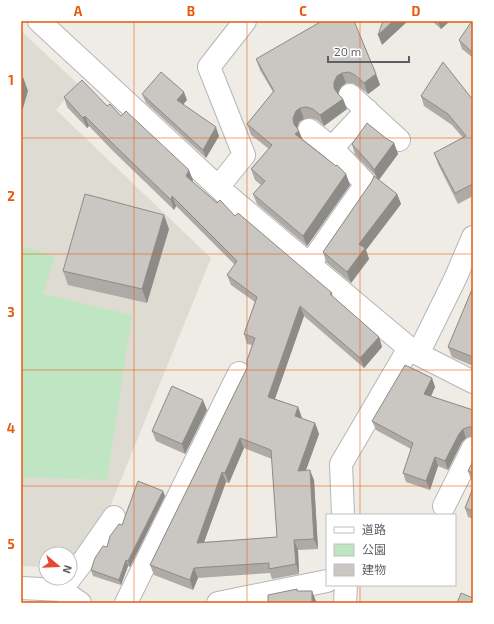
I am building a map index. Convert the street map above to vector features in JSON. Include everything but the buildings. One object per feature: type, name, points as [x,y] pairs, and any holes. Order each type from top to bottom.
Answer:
[{"type":"street","points":[[39,21],[228,196],[414,351],[473,382]]},
{"type":"street","points":[[218,187],[244,154],[209,67],[245,21]]},
{"type":"street","points":[[350,95],[399,140]]},
{"type":"street","points":[[332,148],[367,110]]},
{"type":"street","points":[[309,130],[332,148],[366,184],[310,264]]},
{"type":"street","points":[[344,514],[341,464],[414,351],[455,279],[473,237]]},
{"type":"street","points":[[126,603],[239,373]]},
{"type":"street","points":[[444,506],[473,448]]},
{"type":"street","points":[[61,590],[114,517]]},
{"type":"street","points":[[218,603],[326,581]]},
{"type":"street","points":[[345,603],[346,586]]},
{"type":"street","points":[[21,588],[61,590],[80,603]]},
{"type":"shaded area","points":[[21,31],[78,84],[56,110],[211,258],[109,509],[78,551],[78,546],[38,546],[38,567],[21,566]]},
{"type":"green space","points":[[21,247],[55,256],[43,294],[132,315],[107,480],[24,477],[21,492]]}]
